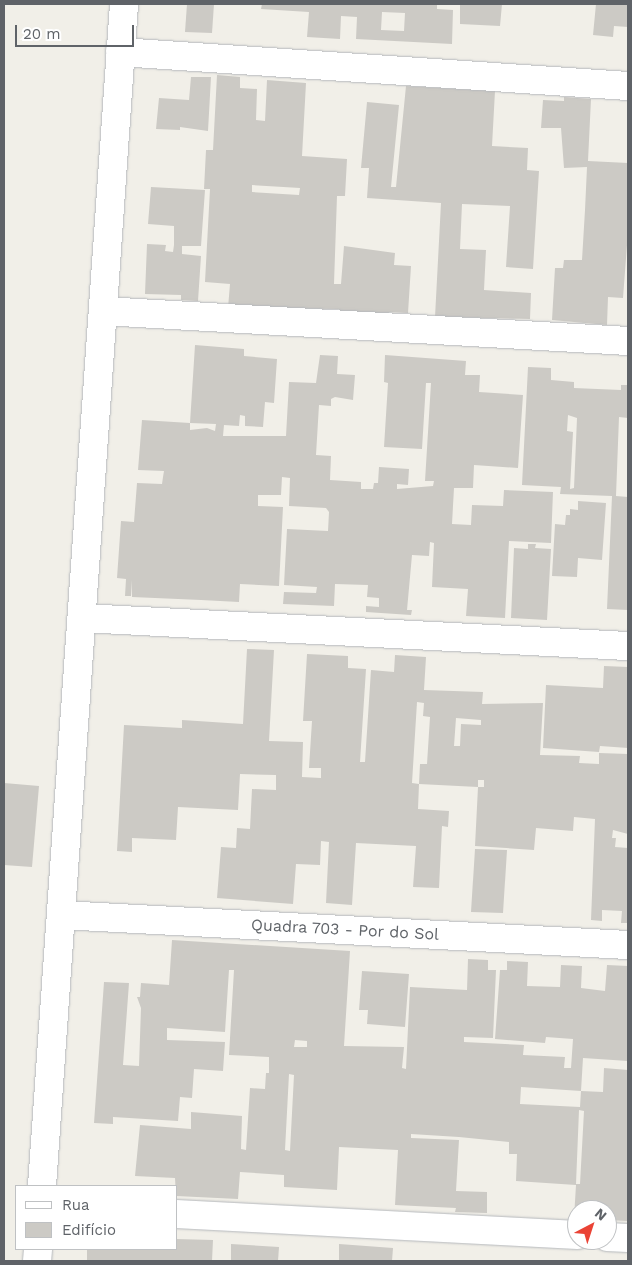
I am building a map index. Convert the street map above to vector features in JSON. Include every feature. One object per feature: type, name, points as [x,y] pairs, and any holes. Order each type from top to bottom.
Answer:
[{"type":"street","points":[[42,1185],[124,4]]},
{"type":"street","points":[[120,52],[628,86]]},
{"type":"street","points":[[102,311],[628,341]]},
{"type":"street","points":[[82,618],[628,646]]},
{"type":"street","name":"Quadra 703 - Por do Sol","points":[[61,915],[628,945]]},
{"type":"street","points":[[178,1214],[567,1234]]},
{"type":"building","points":[[187,4],[214,4],[212,33],[185,32]]},
{"type":"building","points":[[262,4],[437,4],[437,9],[453,10],[452,44],[356,39],[357,17],[341,16],[340,39],[307,37],[309,12],[261,9]],"holes":[[[382,12],[405,13],[404,31],[381,30]]]},
{"type":"building","points":[[460,4],[502,4],[500,26],[460,24]]},
{"type":"building","points":[[596,4],[628,4],[628,27],[614,26],[613,37],[593,35]]},
{"type":"building","points":[[217,75],[240,77],[240,88],[257,89],[256,120],[265,121],[267,80],[306,83],[302,156],[347,159],[345,196],[337,196],[334,284],[341,284],[344,246],[395,253],[394,265],[411,266],[408,313],[389,312],[388,317],[339,314],[339,309],[228,308],[230,284],[205,282],[210,189],[204,189],[206,150],[213,150]],"holes":[[[252,185],[300,188],[299,195],[252,192]]]},
{"type":"building","points":[[191,77],[211,77],[208,131],[180,127],[180,130],[156,129],[159,98],[189,100]]},
{"type":"building","points":[[406,86],[495,91],[492,146],[528,148],[527,170],[539,171],[533,269],[506,267],[510,206],[462,204],[460,249],[486,250],[484,290],[531,293],[530,319],[435,317],[441,203],[367,198],[369,168],[361,168],[367,102],[399,105],[391,187],[396,187]]},
{"type":"building","points":[[564,97],[591,99],[588,161],[628,163],[628,232],[623,298],[608,297],[607,325],[552,320],[555,268],[563,268],[564,260],[582,260],[585,210],[587,167],[564,168],[561,128],[541,128],[543,100],[564,101]]},
{"type":"building","points":[[151,187],[205,190],[201,246],[182,246],[182,254],[201,256],[198,301],[181,300],[181,295],[145,294],[147,244],[166,245],[165,251],[173,252],[174,245],[174,226],[148,224]]},
{"type":"building","points":[[195,345],[244,349],[244,356],[277,359],[274,403],[265,402],[263,427],[245,426],[245,416],[240,415],[239,426],[224,425],[223,436],[286,436],[289,382],[316,383],[320,355],[338,356],[337,374],[355,375],[353,400],[335,397],[331,399],[331,406],[319,405],[316,455],[331,456],[330,480],[361,482],[361,489],[373,489],[374,483],[378,483],[379,467],[409,469],[408,485],[397,484],[397,489],[433,486],[434,481],[425,481],[431,383],[426,383],[422,449],[384,447],[388,383],[384,382],[385,355],[466,361],[465,375],[480,375],[479,392],[523,395],[518,468],[474,465],[473,488],[454,488],[452,524],[471,525],[472,505],[503,506],[504,490],[553,492],[551,543],[509,541],[505,618],[466,616],[468,589],[432,587],[434,543],[430,542],[429,556],[412,555],[407,610],[412,610],[411,615],[366,612],[366,606],[379,607],[379,598],[367,597],[368,585],[335,584],[334,606],[283,604],[284,592],[316,593],[317,587],[284,585],[287,529],[328,531],[329,512],[326,508],[289,506],[290,478],[282,477],[281,495],[258,495],[258,506],[283,507],[279,586],[240,584],[239,602],[132,597],[132,580],[131,596],[125,596],[126,579],[117,578],[121,521],[134,522],[137,483],[162,484],[164,471],[138,470],[142,420],[190,423]],"holes":[[[190,423],[216,424],[215,431],[207,428],[190,430]]]},
{"type":"building","points":[[528,367],[551,368],[551,380],[574,382],[574,388],[621,390],[621,385],[628,385],[628,418],[619,417],[616,496],[628,497],[628,610],[607,609],[612,496],[560,494],[561,487],[522,485]],"holes":[[[568,415],[577,418],[574,488],[570,489],[573,432],[567,431]]]},
{"type":"building","points":[[578,501],[606,503],[602,560],[578,558],[577,577],[552,576],[555,524],[565,525],[566,515],[570,515],[570,509],[578,510]]},
{"type":"building","points":[[528,544],[536,544],[535,548],[551,549],[547,620],[511,618],[514,548],[528,549]]},
{"type":"building","points":[[247,649],[274,650],[269,741],[303,742],[302,777],[321,778],[321,768],[309,768],[312,721],[303,721],[307,654],[348,656],[348,668],[366,669],[360,762],[365,762],[371,670],[394,672],[395,655],[426,657],[424,690],[483,692],[482,704],[543,703],[540,755],[580,756],[579,763],[599,764],[599,753],[628,754],[628,834],[613,830],[612,838],[616,838],[615,847],[628,848],[628,923],[621,923],[622,911],[602,910],[602,921],[591,920],[595,819],[574,817],[573,831],[536,828],[534,850],[475,846],[478,787],[419,784],[418,809],[449,811],[448,827],[442,826],[439,888],[413,887],[416,846],[356,843],[352,905],[326,903],[329,842],[321,841],[320,865],[296,864],[293,904],[217,898],[221,847],[236,848],[237,828],[250,829],[252,789],[276,790],[276,775],[240,774],[238,810],[178,807],[176,840],[132,838],[132,852],[117,851],[124,725],[182,728],[182,720],[243,724]],"holes":[[[417,702],[424,703],[423,716],[430,717],[427,764],[420,764],[419,784],[412,783]],[[456,718],[481,720],[481,725],[461,724],[460,746],[454,746]],[[478,780],[484,780],[484,787],[478,787]]]},
{"type":"building","points":[[604,666],[628,667],[628,748],[600,746],[599,752],[543,748],[546,685],[603,688]]},
{"type":"building","points":[[4,783],[39,786],[32,867],[4,865]]},
{"type":"building","points":[[475,849],[507,850],[503,913],[471,912]]},
{"type":"building","points":[[172,940],[350,951],[344,1046],[404,1047],[402,1068],[406,1069],[410,987],[467,990],[468,959],[488,960],[488,970],[496,970],[493,1038],[464,1037],[464,1042],[524,1045],[523,1055],[565,1057],[564,1068],[571,1068],[573,1039],[546,1037],[545,1043],[495,1039],[500,970],[507,970],[507,961],[528,962],[527,986],[560,987],[561,965],[582,966],[581,988],[605,991],[607,965],[628,966],[628,1061],[583,1058],[581,1091],[603,1092],[604,1068],[628,1070],[628,1221],[617,1220],[617,1200],[575,1200],[576,1185],[516,1181],[517,1154],[509,1154],[509,1142],[411,1134],[411,1138],[459,1140],[456,1191],[487,1192],[487,1213],[455,1212],[456,1208],[395,1205],[398,1150],[339,1147],[337,1190],[284,1187],[284,1175],[240,1172],[238,1199],[178,1196],[178,1185],[175,1185],[175,1178],[135,1176],[140,1125],[191,1129],[191,1112],[242,1116],[241,1149],[246,1150],[250,1088],[265,1089],[266,1073],[269,1073],[269,1057],[229,1055],[234,970],[229,970],[225,1032],[167,1028],[167,1040],[225,1042],[223,1071],[194,1069],[192,1098],[180,1097],[178,1121],[113,1117],[113,1124],[94,1123],[104,982],[129,983],[123,1065],[139,1066],[141,1008],[137,997],[140,997],[141,983],[169,985]],"holes":[[[295,1040],[307,1041],[307,1047],[294,1047]],[[289,1074],[294,1075],[290,1151],[285,1150]],[[521,1087],[581,1091],[580,1107],[520,1104]],[[579,1110],[584,1111],[580,1184],[576,1184]]]},
{"type":"building","points":[[362,971],[409,974],[405,1027],[367,1024],[368,1010],[359,1010]]},
{"type":"building","points":[[178,1239],[213,1240],[212,1261],[87,1261],[87,1250],[178,1250]]},
{"type":"building","points":[[231,1244],[279,1247],[278,1261],[231,1261]]},
{"type":"building","points":[[339,1244],[393,1248],[392,1261],[339,1261]]}]
